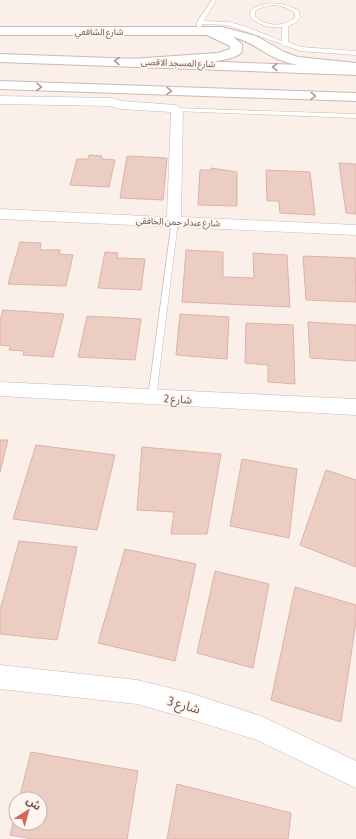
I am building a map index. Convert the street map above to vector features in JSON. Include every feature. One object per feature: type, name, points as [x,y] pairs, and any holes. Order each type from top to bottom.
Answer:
[{"type":"main road","name":"شارع الشافعي","points":[[136,62],[220,57],[236,51],[236,44],[223,36],[199,27]]},
{"type":"main road","name":"شارع الشافعي","points":[[0,31],[199,27],[240,34],[254,40],[272,52],[288,58],[311,63],[356,67]]},
{"type":"main road","name":"شارع المسجد الاقصى","points":[[0,58],[356,70]]},
{"type":"main road","points":[[0,85],[356,97]]},
{"type":"street","points":[[107,89],[112,102]]},
{"type":"street","points":[[0,100],[112,102],[120,105],[172,108],[177,110],[174,222]]},
{"type":"street","name":"شارع عبدلر حمن الخافقي","points":[[0,214],[356,230]]},
{"type":"street","name":"شارع 2","points":[[0,389],[152,398],[356,407]]},
{"type":"street","name":"شارع 3","points":[[0,677],[137,692],[190,706],[261,729],[356,775]]},
{"type":"lane","points":[[199,27],[214,0]]},
{"type":"lane","points":[[276,4],[289,7],[297,12],[298,18],[285,25],[264,24],[254,19],[252,12],[257,7],[263,5],[276,4]]},
{"type":"lane","points":[[199,27],[227,23],[242,26],[285,45],[300,49],[356,53]]},
{"type":"lane","points":[[285,25],[285,45]]},
{"type":"lane","points":[[177,110],[356,116]]},
{"type":"lane","points":[[152,398],[174,222]]},
{"type":"building","points":[[89,155],[102,156],[102,159],[115,160],[109,187],[70,185],[77,159],[88,159]]},
{"type":"building","points":[[127,156],[167,158],[163,200],[120,198]]},
{"type":"building","points":[[339,163],[356,164],[356,214],[346,213]]},
{"type":"building","points":[[211,168],[237,172],[237,206],[198,205],[200,170],[211,170]]},
{"type":"building","points":[[266,170],[310,172],[315,215],[280,213],[279,201],[267,201]]},
{"type":"building","points":[[20,242],[41,243],[40,250],[60,250],[59,254],[73,255],[66,286],[8,284]]},
{"type":"building","points":[[186,250],[223,252],[223,277],[254,278],[253,253],[287,255],[290,307],[182,302]]},
{"type":"building","points":[[105,252],[118,253],[117,258],[145,259],[141,290],[98,288]]},
{"type":"building","points":[[303,256],[355,258],[356,302],[306,300]]},
{"type":"building","points":[[3,310],[64,314],[53,357],[23,355],[24,351],[9,350],[10,346],[0,345],[0,320]]},
{"type":"building","points":[[180,314],[229,317],[227,359],[176,355]]},
{"type":"building","points":[[87,316],[141,319],[135,360],[78,357]]},
{"type":"building","points":[[308,322],[356,325],[356,361],[310,358]]},
{"type":"building","points":[[246,323],[293,325],[295,384],[268,382],[268,365],[245,363]]},
{"type":"building","points":[[0,440],[8,440],[0,472]]},
{"type":"building","points":[[36,445],[115,455],[97,530],[13,519]]},
{"type":"building","points":[[142,447],[221,454],[207,534],[171,534],[174,512],[137,510]]},
{"type":"building","points":[[242,459],[297,469],[289,538],[230,526]]},
{"type":"building","points":[[326,470],[356,480],[356,567],[300,545]]},
{"type":"building","points":[[19,541],[77,547],[57,640],[0,634],[0,610]]},
{"type":"building","points":[[125,549],[196,564],[175,661],[98,643]]},
{"type":"building","points":[[215,571],[269,584],[253,668],[197,653]]},
{"type":"building","points":[[295,587],[356,605],[356,621],[341,722],[271,700]]},
{"type":"building","points":[[31,752],[138,771],[127,839],[32,839],[10,835],[11,831],[48,831],[48,791],[21,791]]},
{"type":"building","points":[[177,784],[291,813],[288,839],[167,839]]}]
